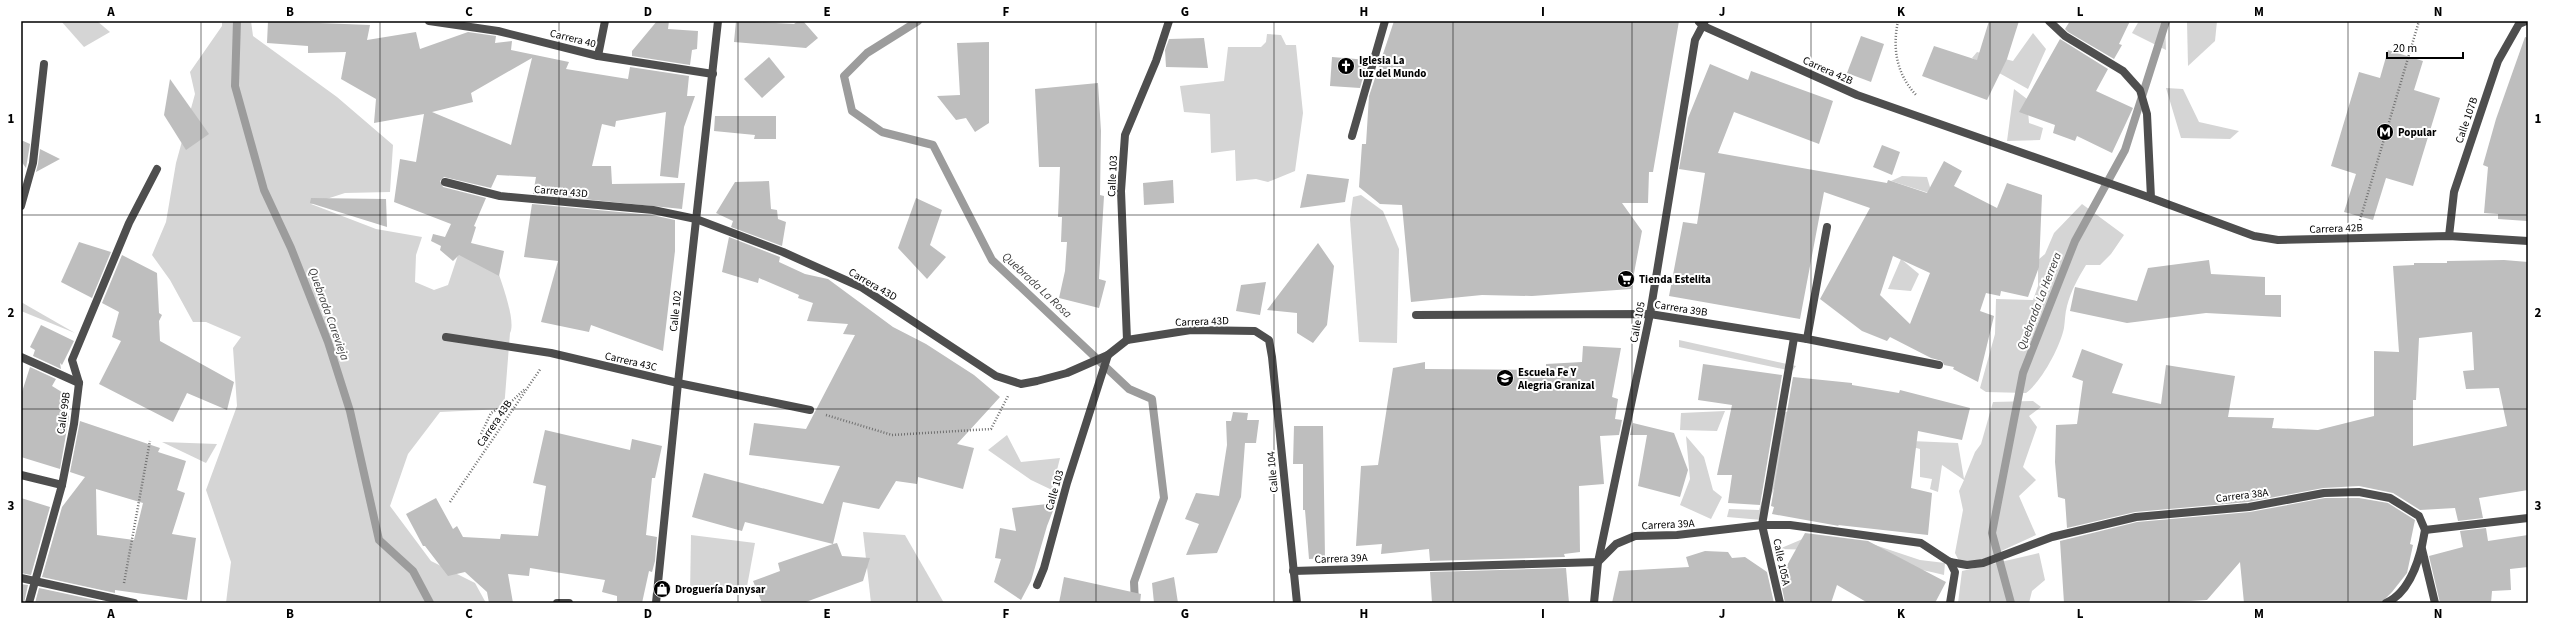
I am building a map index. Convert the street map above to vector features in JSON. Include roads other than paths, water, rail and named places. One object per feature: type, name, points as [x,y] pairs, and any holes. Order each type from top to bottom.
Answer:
[{"type":"street","name":"Carrera 40","points":[[429,21],[498,31],[598,56],[713,74]]},
{"type":"street","points":[[598,56],[605,21]]},
{"type":"street","name":"Calle 102","points":[[656,603],[678,383],[718,21]]},
{"type":"street","name":"Calle 103","points":[[1127,340],[1121,191],[1125,135],[1156,60],[1169,21]]},
{"type":"street","points":[[1352,136],[1385,21]]},
{"type":"street","points":[[2050,22],[2065,36],[2123,71],[2140,90],[2147,114],[2151,198]]},
{"type":"street","name":"Calle 107B","points":[[2449,236],[2454,192],[2498,61],[2520,22]]},
{"type":"street","name":"Carrera 42B","points":[[1702,23],[1857,95],[2151,198],[2254,236],[2278,240],[2449,236],[2528,241]]},
{"type":"street","name":"Calle 105","points":[[1594,603],[1598,562],[1650,314],[1696,40],[1702,23]]},
{"type":"street","points":[[21,206],[33,163],[44,64]]},
{"type":"street","name":"Calle 99B","points":[[29,603],[62,484],[74,424],[79,383],[72,360],[129,222],[157,169]]},
{"type":"street","name":"Carrera 43D","points":[[445,182],[500,196],[653,210],[696,219],[783,252],[861,287],[996,376],[1015,382],[1037,381],[1067,373],[1108,356],[1127,340],[1191,330],[1256,331],[1269,340]]},
{"type":"street","points":[[1807,339],[1827,227]]},
{"type":"street","name":"Carrera 39B","points":[[1416,315],[1650,314],[1807,339],[1939,365]]},
{"type":"street","name":"Carrera 43C","points":[[446,337],[551,353],[678,383],[810,410]]},
{"type":"street","points":[[1762,525],[1794,338]]},
{"type":"street","name":"Calle 104","points":[[1269,340],[1272,357],[1292,571],[1297,603]]},
{"type":"street","name":"Calle 103","points":[[1037,586],[1044,568],[1067,483],[1108,356]]},
{"type":"street","points":[[21,357],[79,383]]},
{"type":"street","points":[[21,475],[62,484]]},
{"type":"street","name":"Carrera 38A","points":[[1950,562],[1959,566],[1983,563],[2052,537],[2136,517],[2249,507],[2324,494],[2359,492],[2390,498],[2419,516],[2425,530]]},
{"type":"street","points":[[2386,603],[2395,599],[2412,574],[2422,549],[2425,530],[2528,518]]},
{"type":"street","name":"Carrera 39A","points":[[1292,571],[1598,562],[1616,544],[1635,536],[1717,532],[1762,525],[1790,525],[1921,543],[1950,562]]},
{"type":"street","name":"Calle 105A","points":[[1762,525],[1780,603]]},
{"type":"street","points":[[2422,549],[2435,603]]},
{"type":"street","points":[[1950,562],[1955,572],[1950,603]]},
{"type":"street","points":[[21,578],[134,603]]},
{"type":"street","points":[[557,603],[569,603]]},
{"type":"waterway","name":"Quebrada Carevieja","points":[[237,21],[235,86],[264,190],[291,248],[328,342],[350,411],[379,540],[413,571],[430,603]]},
{"type":"waterway","name":"Quebrada La Rosa","points":[[918,21],[867,53],[844,76],[852,111],[882,132],[933,145],[992,260],[1129,389],[1152,399],[1164,498],[1134,582],[1135,603]]},
{"type":"waterway","name":"Quebrada La Herrera","points":[[2011,603],[1992,533],[2023,373],[2075,241],[2125,150],[2166,21]]},
{"type":"place","name":"Iglesia La luz del Mundo","points":[[1346,66]]},
{"type":"place","name":"Popular","points":[[2385,132]]},
{"type":"place","name":"Tienda Estelita","points":[[1626,279]]},
{"type":"place","name":"Escuela Fe Y Alegria Granizal","points":[[1505,378]]},
{"type":"place","name":"Droguería Danysar","points":[[662,589]]}]
